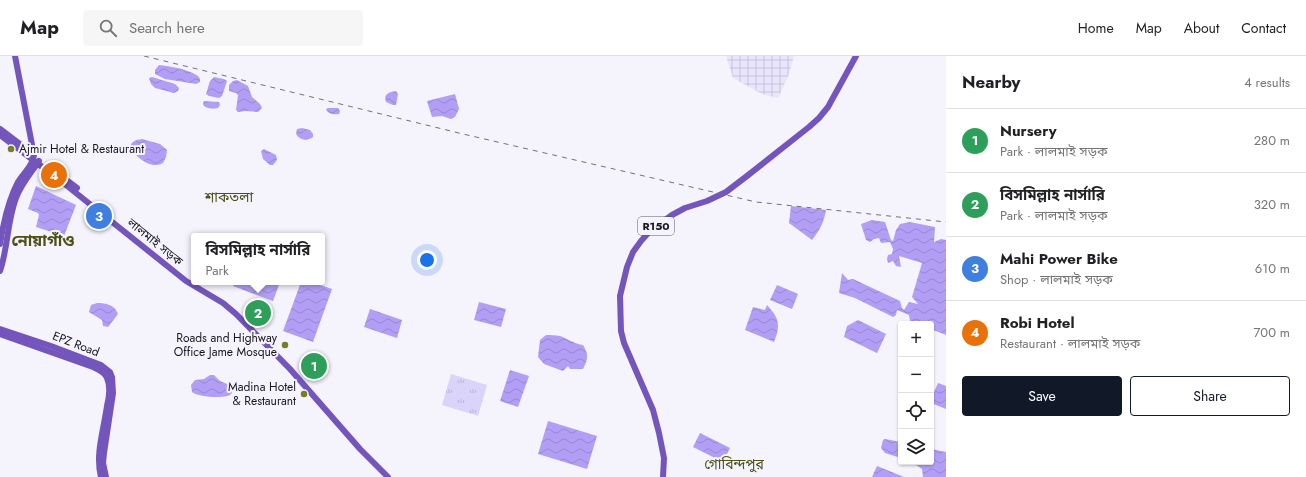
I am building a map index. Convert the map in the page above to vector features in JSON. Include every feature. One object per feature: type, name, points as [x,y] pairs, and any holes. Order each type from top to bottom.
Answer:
[{"type":"main road","points":[[0,271],[6,229],[19,181],[36,160],[15,56]]},
{"type":"main road","name":"R150","points":[[663,477],[664,458],[659,433],[652,410],[624,344],[621,331],[620,296],[627,267],[633,252],[641,241],[656,227],[685,208],[707,201],[726,192],[809,127],[828,107],[856,56]]},
{"type":"main road","name":"লালমাই সড়ক","points":[[0,129],[36,160],[191,284]]},
{"type":"main road","name":"লালমাই সড়ক","points":[[0,135],[69,182],[154,252],[191,280]]},
{"type":"main road","points":[[0,244],[6,229]]},
{"type":"main road","name":"লালমাই সড়ক","points":[[193,285],[223,303],[236,314],[290,369],[388,477]]},
{"type":"main road","name":"লালমাই সড়ক","points":[[199,285],[218,296],[242,314],[282,356],[338,422],[392,477]]},
{"type":"main road","name":"EPZ Road","points":[[0,329],[100,371],[108,379],[109,397],[100,449],[99,464],[101,477]]},
{"type":"main road","name":"EPZ Road","points":[[0,334],[101,365],[107,370],[112,378],[113,393],[103,463],[106,477]]},
{"type":"shaded area","points":[[726,56],[794,56],[789,74],[778,98],[762,94],[733,78]]},
{"type":"green space","points":[[451,374],[487,385],[478,416],[442,405]]},
{"type":"water","points":[[159,65],[169,66],[193,73],[200,79],[200,82],[196,84],[165,79],[155,74],[155,70]]},
{"type":"water","points":[[152,77],[175,84],[179,88],[178,91],[174,93],[155,88],[151,84],[149,78]]},
{"type":"water","points":[[214,77],[227,81],[222,96],[219,98],[206,94],[210,81]]},
{"type":"water","points":[[237,80],[248,86],[252,97],[260,104],[262,108],[258,112],[238,112],[236,110],[238,95],[229,91],[229,85],[233,81]]},
{"type":"water","points":[[396,91],[398,94],[396,105],[386,102],[386,95]]},
{"type":"water","points":[[455,94],[459,109],[455,117],[451,119],[442,116],[432,117],[427,101]]},
{"type":"water","points":[[204,101],[219,102],[220,105],[218,108],[205,107],[203,104]]},
{"type":"water","points":[[338,108],[340,111],[339,114],[330,113],[326,109]]},
{"type":"water","points":[[302,128],[310,130],[313,137],[306,140],[300,138],[296,134],[297,129]]},
{"type":"water","points":[[142,139],[160,144],[167,150],[163,163],[157,165],[149,164],[134,153],[130,147],[132,143]]},
{"type":"water","points":[[264,149],[276,155],[277,160],[273,165],[270,165],[263,159],[261,151]]},
{"type":"water","points":[[36,186],[76,205],[64,236],[36,227],[39,215],[38,213],[28,209]]},
{"type":"water","points":[[791,206],[826,210],[821,226],[812,240],[789,223]]},
{"type":"water","points":[[872,220],[885,222],[891,240],[893,241],[896,230],[900,224],[910,222],[935,227],[934,242],[941,239],[946,240],[946,335],[934,330],[934,321],[910,321],[909,315],[897,310],[896,315],[893,317],[855,298],[839,293],[842,273],[848,280],[853,279],[900,301],[904,310],[909,302],[918,304],[912,297],[922,263],[899,256],[901,267],[896,266],[893,261],[888,263],[888,255],[892,254],[893,249],[890,242],[881,243],[879,238],[870,242],[866,240],[861,224]]},
{"type":"water","points":[[233,285],[279,285],[273,301]]},
{"type":"water","points":[[300,285],[321,285],[332,289],[313,342],[283,331]]},
{"type":"water","points":[[777,285],[798,294],[792,309],[770,300]]},
{"type":"water","points":[[479,302],[506,309],[501,327],[474,320]]},
{"type":"water","points":[[97,303],[110,305],[117,311],[118,314],[108,327],[103,326],[102,320],[89,312],[91,305]]},
{"type":"water","points":[[767,305],[778,322],[778,331],[774,342],[745,330],[753,307],[765,310]]},
{"type":"water","points":[[370,309],[402,320],[397,338],[364,327]]},
{"type":"water","points":[[858,320],[886,334],[877,353],[844,337],[847,326]]},
{"type":"water","points":[[546,335],[560,336],[583,345],[587,357],[583,369],[570,369],[568,366],[563,371],[544,364],[538,357],[540,340]]},
{"type":"water","points":[[510,370],[529,376],[518,407],[500,401]]},
{"type":"water","points":[[210,375],[214,375],[220,381],[232,386],[233,390],[231,394],[223,397],[214,397],[199,395],[192,392],[191,385],[195,380],[204,379]]},
{"type":"water","points":[[938,383],[946,386],[946,409],[934,404],[934,392]]},
{"type":"water","points":[[548,421],[597,436],[587,469],[538,454]]},
{"type":"water","points":[[700,433],[730,448],[723,462],[693,447]]},
{"type":"water","points":[[883,440],[898,441],[898,457],[885,453],[881,448]]},
{"type":"water","points":[[934,450],[946,452],[946,477],[923,477],[922,469],[916,465],[934,465]]},
{"type":"water","points":[[877,466],[904,477],[872,477]]},
{"type":"railway","points":[[144,56],[463,134],[756,202],[946,222]]},
{"type":"place","name":"Ajmir Hotel & Restaurant","points":[[11,149]]},
{"type":"place","name":"Robi Hotel","points":[[54,175]]},
{"type":"place","name":"Mahi Power Bike","points":[[99,216]]},
{"type":"place","name":"বিসমিল্লাহ নার্সারি","points":[[258,313]]},
{"type":"place","name":"Roads and Highway Office Jame Mosque","points":[[285,345]]},
{"type":"place","name":"Nursery","points":[[314,366]]},
{"type":"place","name":"Madina Hotel & Restaurant","points":[[304,394]]},
{"type":"district","name":"শাকতলা","points":[[229,197]]},
{"type":"district","name":"নোয়াগাঁও","points":[[43,240]]},
{"type":"district","name":"গোবিন্দপুর","points":[[734,464]]}]
